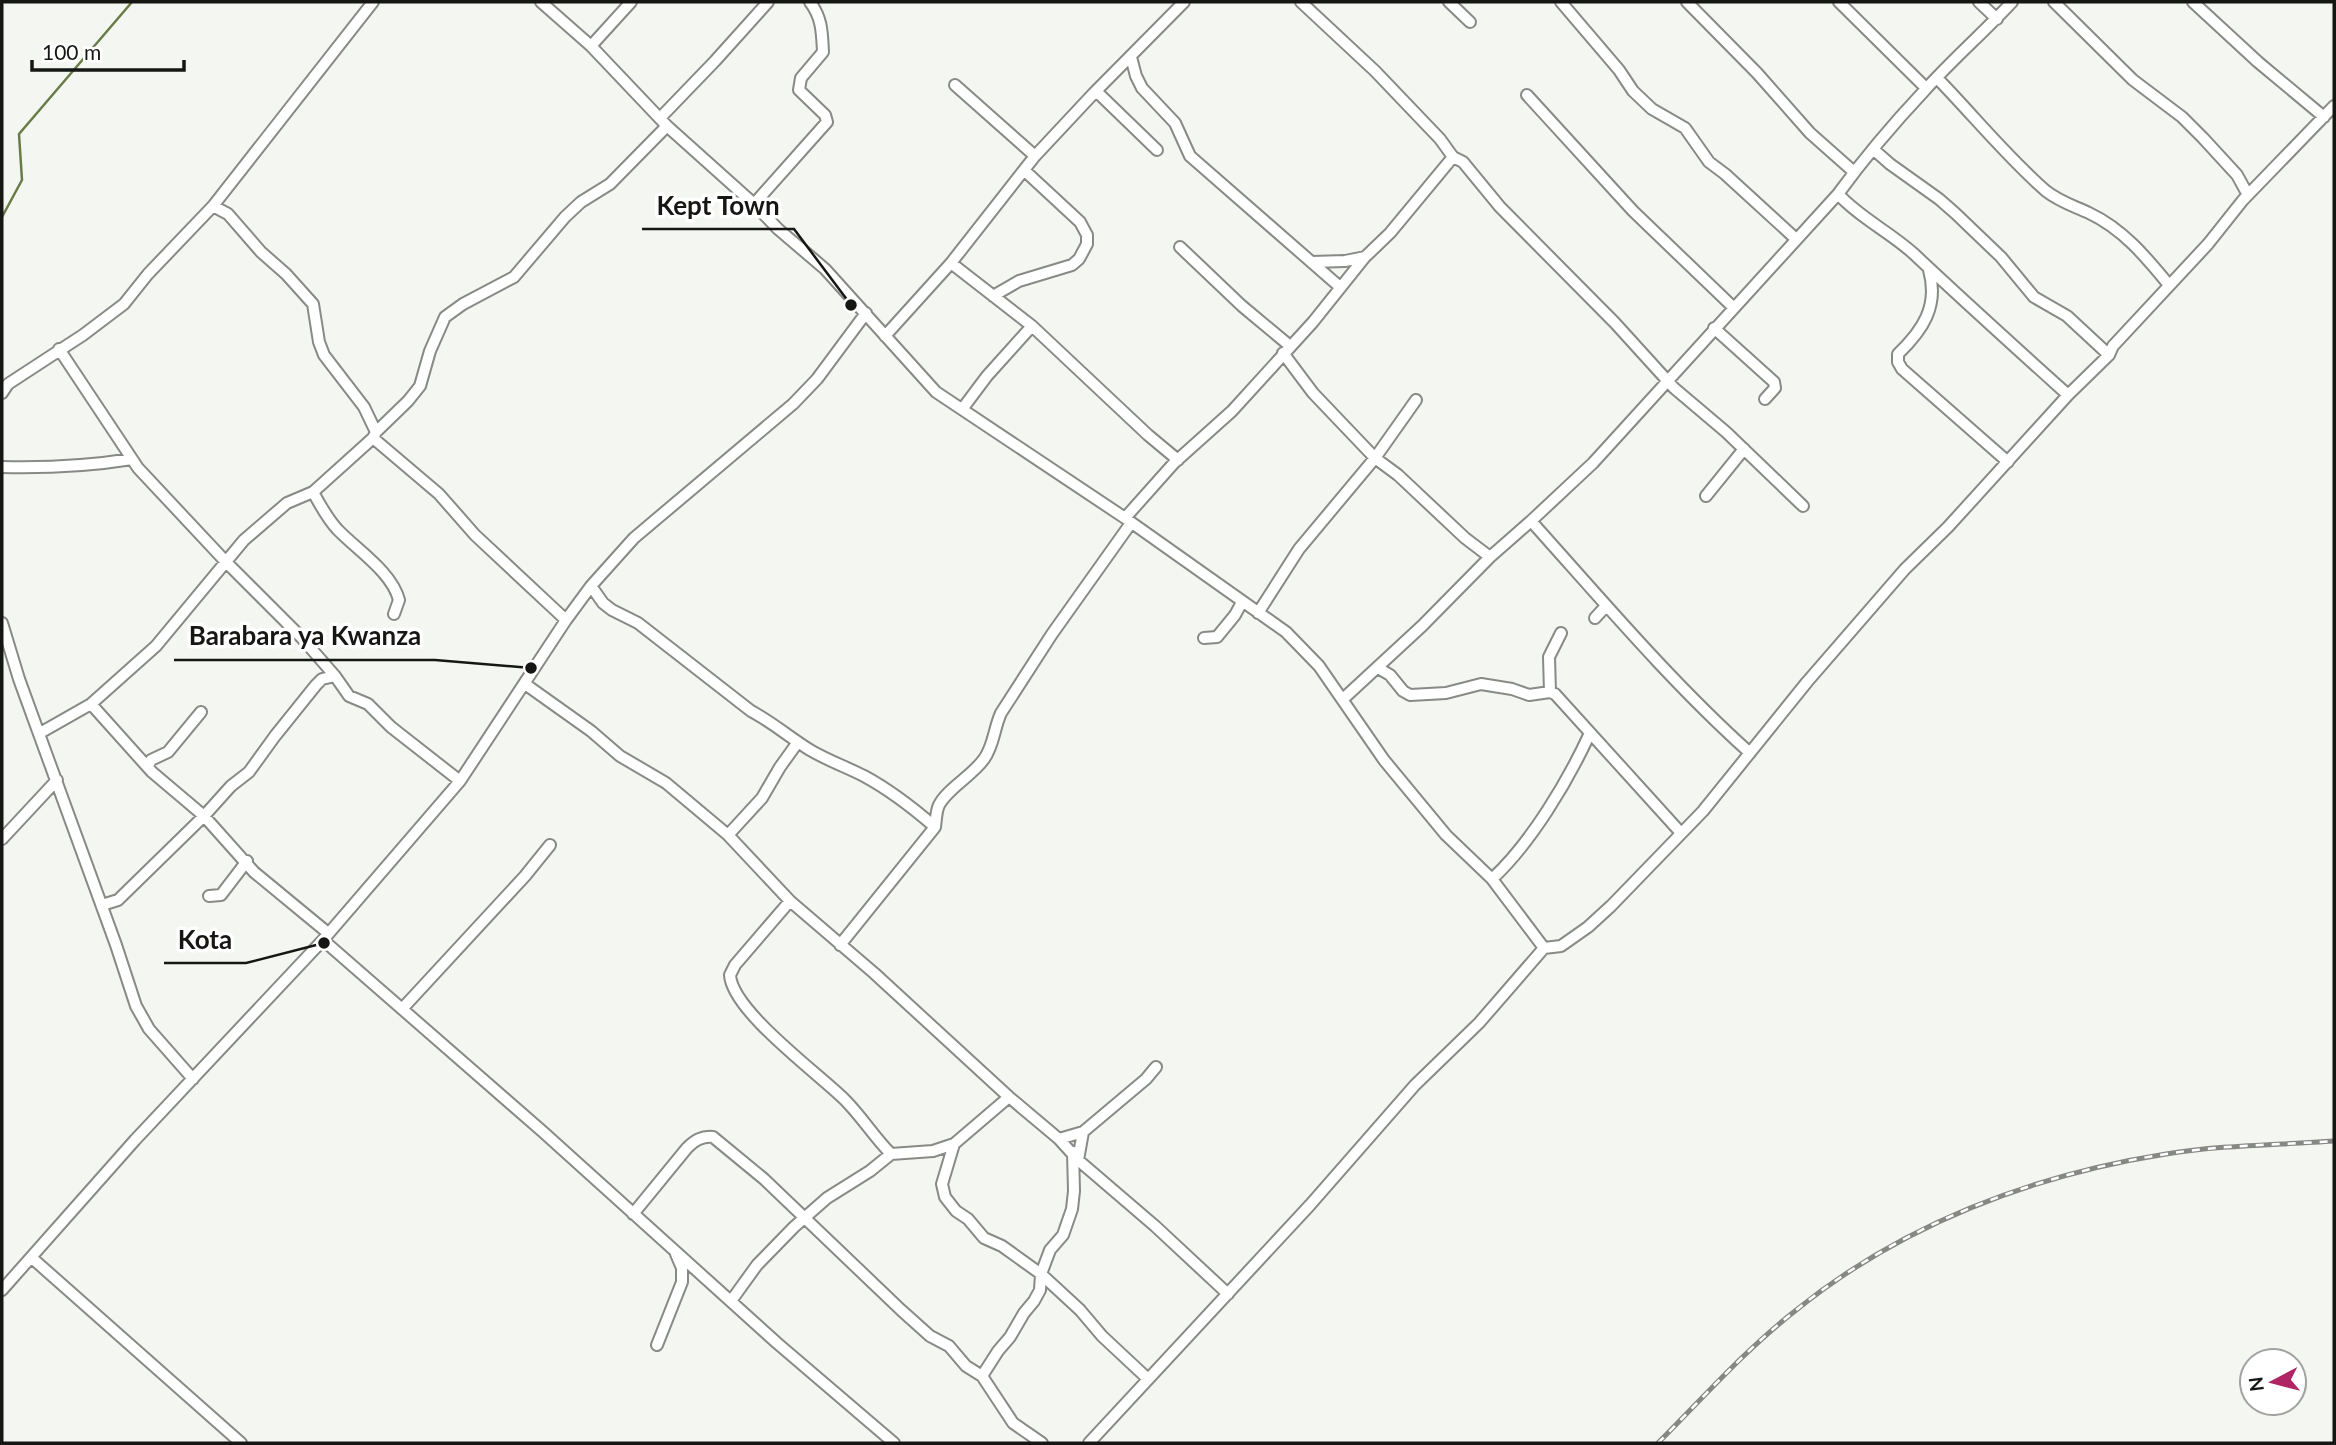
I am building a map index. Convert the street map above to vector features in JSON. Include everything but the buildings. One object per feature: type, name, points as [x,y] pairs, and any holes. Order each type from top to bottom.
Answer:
[{"type":"street","points":[[2,389],[124,304],[148,274],[213,206],[373,2]]},
{"type":"street","points":[[541,2],[591,46],[664,121],[778,229],[825,269],[936,392],[1128,521],[1286,632],[1319,666],[1384,760],[1446,835],[1492,879],[1544,948]]},
{"type":"street","points":[[591,46],[631,2]]},
{"type":"street","points":[[40,733],[91,704],[156,646],[244,540],[293,500],[313,492],[408,401],[420,386],[430,351],[445,317],[463,304],[514,277],[565,217],[581,202],[610,184],[768,2]]},
{"type":"street","points":[[754,204],[827,122],[825,115],[799,90],[801,78],[823,51],[821,22],[818,12],[810,2]]},
{"type":"street","points":[[885,336],[951,263],[1035,156],[1184,2]]},
{"type":"street","points":[[1301,2],[1375,71],[1440,139],[1453,158],[1463,162],[1500,207],[1615,323],[1667,380],[1803,506]]},
{"type":"street","points":[[1449,2],[1470,22]]},
{"type":"street","points":[[1561,2],[1633,90],[1652,109],[1685,128],[1709,162],[1796,239]]},
{"type":"street","points":[[1687,2],[1757,73],[1810,133],[1854,172]]},
{"type":"street","points":[[1839,2],[1926,88]]},
{"type":"street","points":[[1979,2],[1997,19]]},
{"type":"street","points":[[1343,699],[1490,557],[1593,463],[1838,194],[1926,88],[2012,2]]},
{"type":"street","points":[[2054,2],[2133,80],[2182,117],[2237,174],[2248,195]]},
{"type":"street","points":[[2193,2],[2258,62],[2324,117]]},
{"type":"street","points":[[1131,57],[1142,88],[1175,123],[1190,156],[1340,287]]},
{"type":"street","points":[[1937,78],[2048,192],[2125,236],[2169,285]]},
{"type":"street","points":[[955,85],[1035,156]]},
{"type":"street","points":[[1096,90],[1157,150]]},
{"type":"street","points":[[1527,95],[1633,211],[1734,308]]},
{"type":"street","points":[[1089,1443],[1228,1294],[1415,1085],[1487,1014],[1544,948],[1561,946],[1588,927],[1703,811],[1807,682],[1905,569],[1948,527],[2068,395],[2109,355],[2113,346],[2248,195],[2334,107]]},
{"type":"street","points":[[1873,149],[1913,183],[1939,199],[2001,257],[2034,296],[2067,316],[2109,355]]},
{"type":"street","points":[[840,945],[934,827],[938,807],[946,796],[984,760],[1001,713],[1128,521],[1178,460],[1232,411],[1313,322],[1365,257],[1390,233],[1453,158]]},
{"type":"street","points":[[993,296],[1020,281],[1072,265],[1079,259],[1087,244],[1087,235],[1080,222],[1025,171]]},
{"type":"street","points":[[1838,194],[1913,253],[2068,395]]},
{"type":"street","points":[[213,206],[228,214],[261,252],[313,304],[319,342],[324,355],[364,407],[374,435],[439,494],[475,535],[566,620]]},
{"type":"street","points":[[1180,247],[1286,349],[1313,393],[1376,458],[1490,557]]},
{"type":"street","points":[[1312,262],[1345,261],[1365,257]]},
{"type":"street","points":[[951,263],[1032,326],[1178,460]]},
{"type":"street","points":[[1929,270],[1933,285],[1932,306],[1928,316],[1898,354],[1898,362],[1902,369],[2008,462]]},
{"type":"street","points":[[2,1290],[135,1140],[325,937],[460,781],[591,586],[634,538],[793,404],[817,379],[866,313]]},
{"type":"street","points":[[963,408],[1032,326]]},
{"type":"street","points":[[1714,328],[1774,383],[1775,388],[1765,399]]},
{"type":"street","points":[[59,349],[132,459],[226,562],[301,637],[349,695],[368,704],[391,727],[460,781]]},
{"type":"street","points":[[1258,613],[1299,549],[1376,458],[1416,400]]},
{"type":"street","points":[[1706,496],[1744,449]]},
{"type":"street","points":[[2,467],[44,468],[132,459]]},
{"type":"street","points":[[313,492],[336,528],[395,586],[399,600],[394,614]]},
{"type":"street","points":[[1531,522],[1707,713],[1750,753]]},
{"type":"street","points":[[591,586],[603,603],[638,623],[751,711],[770,721],[787,736],[880,786],[914,808],[934,827]]},
{"type":"street","points":[[1203,638],[1217,637],[1235,615],[1242,601]]},
{"type":"street","points":[[1595,618],[1606,606]]},
{"type":"street","points":[[2,623],[19,679],[136,1006],[149,1029],[193,1079]]},
{"type":"street","points":[[1550,692],[1548,662],[1561,633]]},
{"type":"street","points":[[1378,668],[1390,675],[1403,691],[1410,695],[1446,693],[1480,684],[1512,689],[1529,695],[1550,692],[1559,697],[1681,833]]},
{"type":"street","points":[[102,905],[118,900],[231,786],[249,772],[316,685],[322,679],[335,676]]},
{"type":"street","points":[[525,684],[591,731],[620,756],[666,783],[727,835],[790,901],[874,973],[1228,1294]]},
{"type":"street","points":[[91,704],[152,772],[204,816],[247,861],[254,872],[275,891],[285,896],[402,1009],[894,1443]]},
{"type":"street","points":[[148,766],[151,760],[168,752],[201,712]]},
{"type":"street","points":[[1492,879],[1519,849],[1566,781],[1590,733]]},
{"type":"street","points":[[727,835],[762,798],[798,742]]},
{"type":"street","points":[[2,839],[57,780]]},
{"type":"street","points":[[402,1009],[550,845]]},
{"type":"street","points":[[209,897],[221,895],[247,861]]},
{"type":"street","points":[[790,901],[735,965],[730,975],[735,995],[810,1072],[846,1100],[891,1153]]},
{"type":"street","points":[[1059,1139],[1083,1132],[1146,1079],[1156,1067]]},
{"type":"street","points":[[731,1301],[757,1265],[827,1198],[870,1171],[891,1153],[933,1152],[954,1144],[1009,1097]]},
{"type":"street","points":[[982,1376],[1034,1301],[1040,1290],[1041,1274],[1050,1250],[1063,1235],[1072,1209],[1075,1156],[1083,1132]]},
{"type":"street","points":[[633,1214],[695,1140],[713,1137],[805,1218],[929,1336],[949,1346],[966,1366],[982,1376],[1013,1423],[1042,1443]]},
{"type":"street","points":[[954,1144],[942,1184],[945,1197],[956,1211],[968,1219],[984,1238],[1002,1246],[1041,1274],[1148,1379]]},
{"type":"street","points":[[657,1345],[682,1282],[682,1268],[675,1251]]},
{"type":"street","points":[[32,1258],[241,1443]]},
{"type":"waterway","points":[[2,217],[22,180],[19,134],[132,2]]},
{"type":"railway","points":[[1658,1443],[1742,1358],[1795,1311],[1836,1280],[1879,1253],[1970,1208],[2066,1175],[2116,1163],[2187,1151],[2334,1141]]},
{"type":"place","name":"Kept Town","points":[[851,305]]},
{"type":"place","name":"Barabara ya Kwanza","points":[[531,668]]},
{"type":"place","name":"Kota","points":[[324,943]]}]
